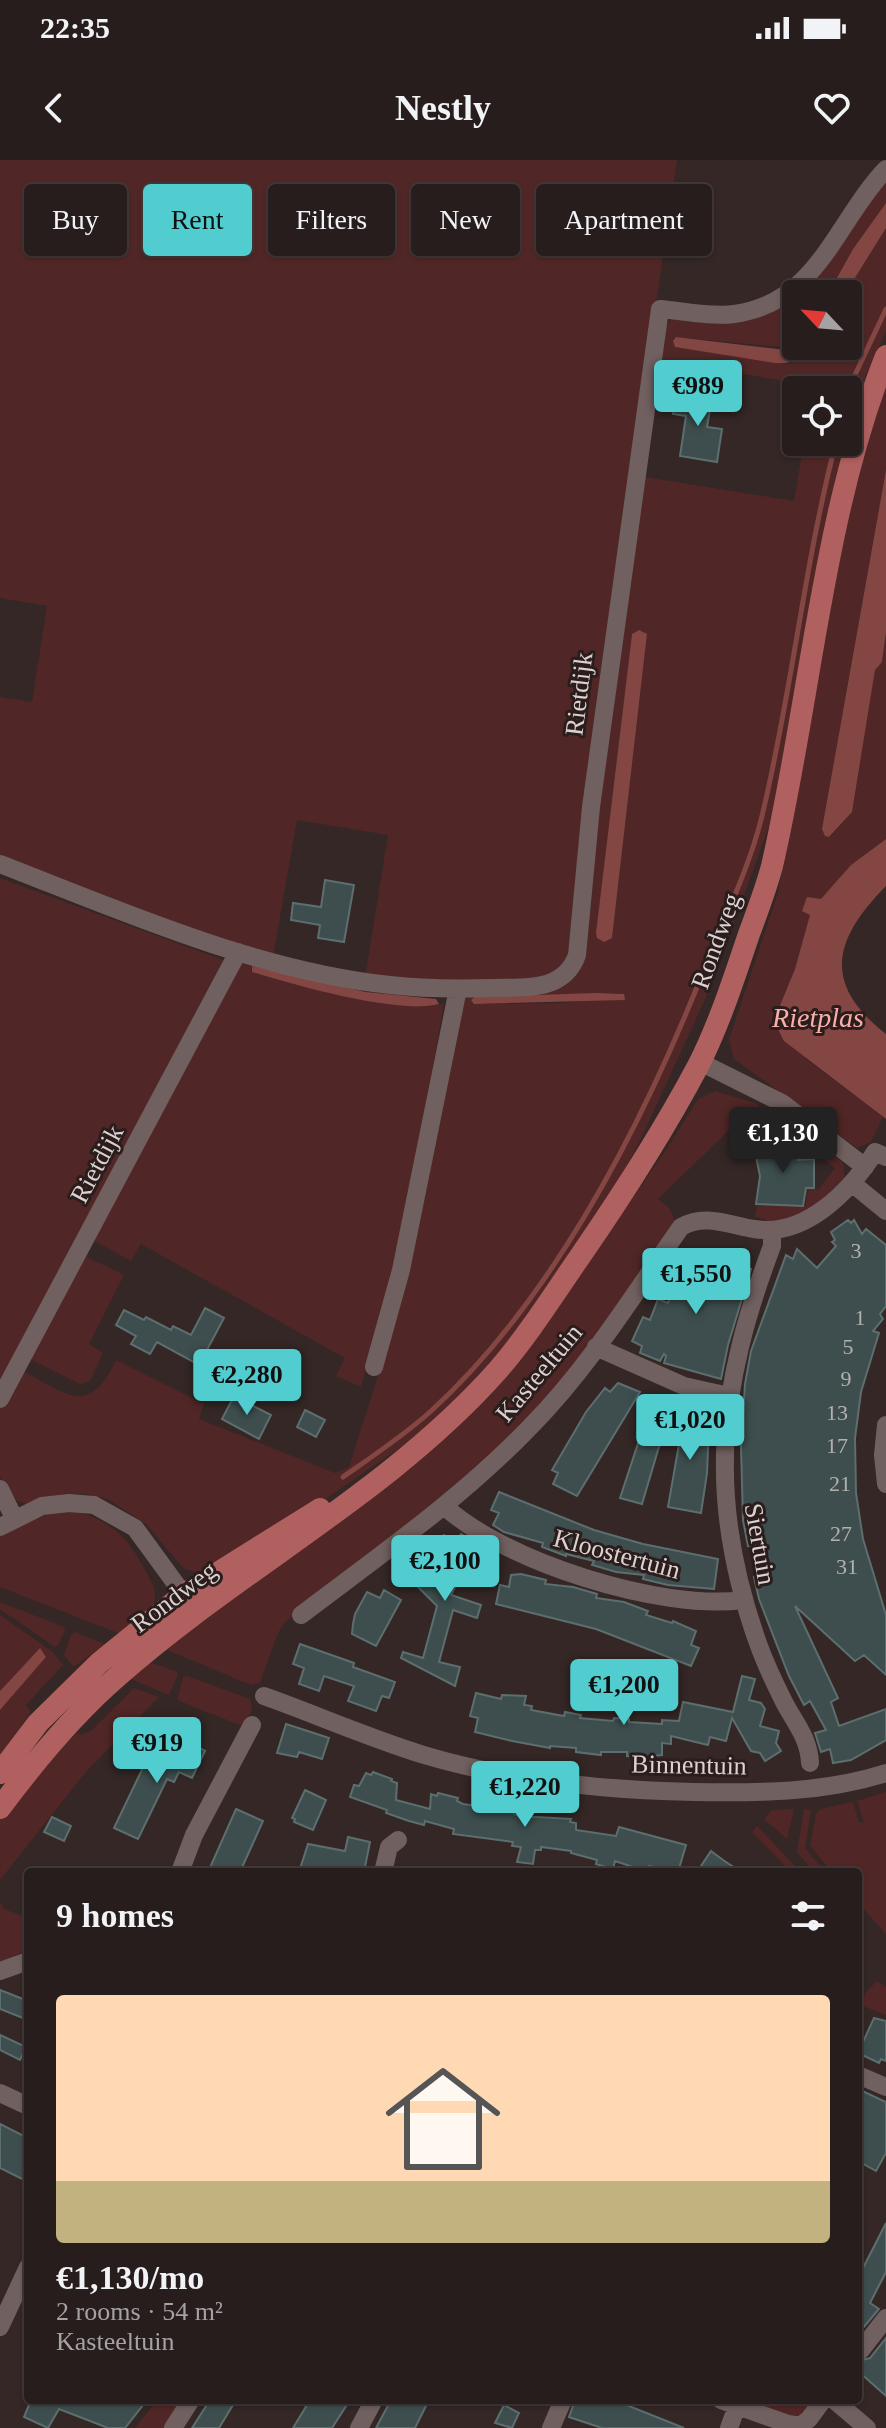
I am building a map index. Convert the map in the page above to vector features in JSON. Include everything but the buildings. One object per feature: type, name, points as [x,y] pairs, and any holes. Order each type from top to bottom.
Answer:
[{"type":"main road","name":"Rondweg","points":[[0,1808],[64,1730],[118,1675],[197,1613],[360,1497],[455,1414],[524,1337],[638,1170],[700,1062],[770,874],[785,809],[845,480],[869,399],[886,356]]},
{"type":"main road","name":"Rondweg","points":[[0,1773],[38,1723],[71,1688],[184,1594],[406,1456]]},
{"type":"street","name":"Rietdijk","points":[[0,864],[238,952],[356,980],[458,989],[544,985],[568,972],[577,955],[592,792],[660,309],[732,315],[781,299],[819,263],[873,183],[886,169]]},
{"type":"street","name":"Rietdijk","points":[[0,1399],[238,952]]},
{"type":"street","points":[[374,1367],[401,1270],[458,989]]},
{"type":"street","points":[[700,1062],[782,1103],[875,1159],[853,1184],[816,1214],[793,1226],[772,1231]]},
{"type":"street","points":[[853,1184],[886,1211]]},
{"type":"street","name":"Kasteeltuin","points":[[301,1615],[444,1506],[534,1424],[596,1347],[681,1227],[693,1220],[713,1220],[772,1231]]},
{"type":"street","name":"Siertuin","points":[[772,1231],[772,1246],[739,1344],[729,1396],[724,1454],[726,1511],[743,1600],[760,1650],[784,1702],[804,1735],[810,1763]]},
{"type":"street","points":[[596,1347],[684,1386],[729,1396]]},
{"type":"street","points":[[886,1425],[883,1455],[886,1484]]},
{"type":"street","points":[[0,1489],[7,1522],[42,1506],[69,1503],[94,1505],[135,1528],[197,1613]]},
{"type":"street","name":"Kloostertuin","points":[[444,1506],[490,1538],[574,1573],[675,1599],[743,1600]]},
{"type":"street","name":"Binnentuin","points":[[264,1696],[437,1758],[487,1771],[612,1790],[803,1791],[852,1784],[886,1773]]},
{"type":"street","points":[[182,1868],[194,1835],[252,1725]]},
{"type":"street","points":[[389,1868],[389,1847],[398,1840]]},
{"type":"street","points":[[0,1971],[24,1962]]},
{"type":"street","points":[[862,2077],[886,2087]]},
{"type":"street","points":[[0,2093],[24,2104]]},
{"type":"street","points":[[0,2327],[24,2276]]},
{"type":"street","points":[[862,2349],[886,2318]]},
{"type":"street","points":[[173,2428],[188,2404]]},
{"type":"street","points":[[359,2428],[372,2404]]},
{"type":"street","points":[[551,2428],[561,2404]]},
{"type":"street","points":[[729,2404],[729,2428]]},
{"type":"street","points":[[732,2404],[802,2427],[820,2404]]},
{"type":"street","points":[[839,2404],[867,2428]]},
{"type":"shaded area","points":[[0,160],[677,160],[673,184],[536,184],[536,256],[663,256],[567,964],[537,982],[365,978],[388,835],[297,820],[273,957],[0,861],[0,697],[32,702],[47,606],[0,598]]},
{"type":"shaded area","points":[[886,177],[886,203],[853,249],[836,280],[807,280]]},
{"type":"shaded area","points":[[886,228],[886,331],[862,384],[862,376],[782,376],[782,381],[656,359],[663,330],[671,319],[782,297],[782,347],[676,337],[673,341],[676,347],[789,364],[798,360],[862,360],[862,280],[854,280]]},
{"type":"shaded area","points":[[886,376],[886,470],[822,829],[830,837],[852,812],[875,669],[882,662],[886,632],[886,839],[851,865],[811,915],[795,969],[776,1015],[805,1058],[883,1117],[871,1142],[857,1148],[734,1059],[729,1039],[778,893],[862,451]]},
{"type":"shaded area","points":[[802,456],[842,456],[778,794],[769,826],[712,984],[640,1141],[613,1191],[507,1344],[443,1413],[404,1445],[311,1509],[201,1573],[184,1569],[146,1524],[108,1499],[65,1494],[27,1504],[13,1499],[0,1477],[0,1409],[19,1374],[25,1372],[67,1394],[88,1395],[97,1389],[116,1360],[204,1404],[199,1419],[335,1473],[349,1467],[387,1347],[462,1001],[466,996],[571,977],[639,476],[794,501]],"holes":[[[639,630],[647,635],[612,938],[596,935],[632,634]],[[595,993],[624,994],[565,1003],[474,1004]]]},
{"type":"shaded area","points":[[0,878],[223,960],[0,1385]]},
{"type":"shaded area","points":[[243,963],[252,966],[251,970],[376,1002],[425,1006],[444,1003],[408,1196],[361,1387],[336,1376],[345,1358],[141,1244],[131,1261],[95,1241],[93,1234],[237,967]]},
{"type":"shaded area","points":[[715,1091],[755,1103],[808,1143],[818,1143],[843,1163],[845,1182],[797,1221],[764,1226],[764,1219],[755,1217],[757,1205],[805,1206],[808,1189],[819,1189],[835,1168],[801,1142],[755,1144],[749,1111],[658,1199],[669,1208],[676,1223],[606,1328],[534,1416],[453,1496],[285,1622],[260,1683],[251,1685],[160,1647],[401,1471],[626,1207],[698,1099]]},
{"type":"shaded area","points":[[87,1257],[124,1275],[89,1344],[103,1353],[90,1381],[80,1384],[32,1360],[30,1352],[80,1258]]},
{"type":"shaded area","points":[[74,1511],[97,1519],[124,1538],[153,1586],[155,1597],[151,1609],[123,1635],[0,1587],[0,1537],[35,1519]]},
{"type":"shaded area","points":[[0,1602],[64,1627],[58,1645],[55,1647],[0,1609]]},
{"type":"shaded area","points":[[0,1615],[53,1652],[63,1665],[26,1705],[31,1711],[0,1760],[0,1710],[46,1657],[39,1649],[0,1691]]},
{"type":"shaded area","points":[[75,1632],[105,1644],[74,1667],[64,1655]]},
{"type":"shaded area","points":[[148,1661],[177,1672],[169,1695],[131,1679]]},
{"type":"shaded area","points":[[183,1677],[250,1699],[252,1708],[245,1725],[177,1700]]},
{"type":"shaded area","points":[[134,1688],[159,1697],[85,1773],[0,1880],[0,1816],[42,1764],[78,1732],[81,1735],[92,1730]]},
{"type":"shaded area","points":[[886,1792],[886,1934],[862,1907],[862,1868],[828,1868],[810,1845],[816,1814],[820,1809],[853,1802],[859,1822],[864,1823],[857,1801]]},
{"type":"shaded area","points":[[794,1809],[787,1839],[764,1819],[772,1810]]},
{"type":"shaded area","points":[[804,1809],[811,1811],[805,1848],[822,1868],[811,1868],[797,1852]]},
{"type":"shaded area","points":[[757,1826],[797,1868],[787,1868],[752,1832]]},
{"type":"shaded area","points":[[0,1902],[4,1909],[24,1916],[24,1952],[0,1962]]},
{"type":"shaded area","points":[[877,1981],[886,1987],[886,2015],[862,2006],[866,1992]]},
{"type":"shaded area","points":[[154,2404],[181,2404],[166,2428],[135,2428]]},
{"type":"shaded area","points":[[750,2404],[810,2404],[794,2419]]},
{"type":"water","points":[[886,203],[886,228],[854,280],[836,280],[853,249]]},
{"type":"water","points":[[676,337],[782,350],[782,360],[797,360],[775,363],[675,347],[673,341]]},
{"type":"water","points":[[886,470],[886,632],[882,662],[875,670],[852,812],[829,837],[822,829]]},
{"type":"water","points":[[639,630],[647,634],[612,938],[604,942],[597,938],[596,933],[632,634]]},
{"type":"water","name":"Rietplas","points":[[886,839],[886,886],[855,924],[842,961],[844,979],[851,997],[886,1034],[886,1119],[784,1041],[777,1027],[776,1015],[795,969],[810,915],[802,911],[807,897],[821,899],[851,865]]},
{"type":"water","points":[[252,966],[366,992],[436,999],[439,1004],[399,1005],[346,997],[252,972]]},
{"type":"water","points":[[624,994],[625,1000],[474,1004],[471,1000],[475,997]]},
{"type":"water","points":[[40,1648],[46,1657],[0,1710],[0,1691]]},
{"type":"waterway","points":[[854,376],[886,309]]},
{"type":"waterway","points":[[343,1477],[430,1412],[476,1365],[519,1314],[594,1200],[657,1079],[738,887],[757,834],[782,723],[815,535],[833,456]]}]
